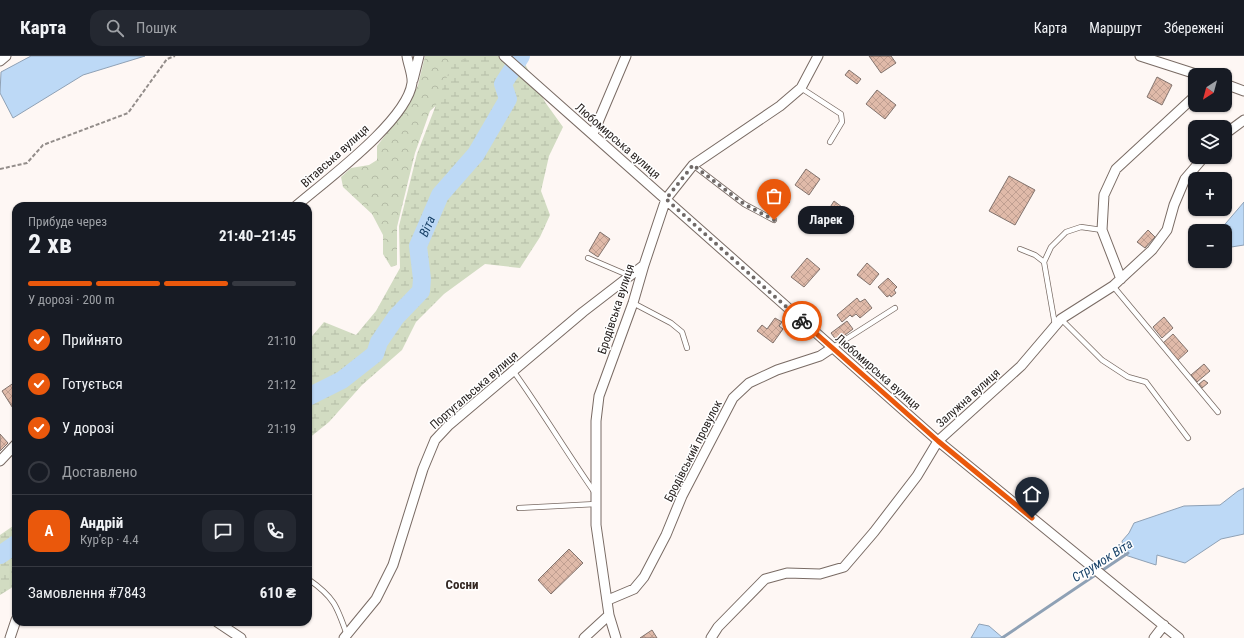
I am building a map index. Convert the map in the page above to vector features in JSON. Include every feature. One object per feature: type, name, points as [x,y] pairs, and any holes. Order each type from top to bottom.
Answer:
[{"type":"street","points":[[0,61],[6,56]]},
{"type":"street","points":[[407,56],[412,83]]},
{"type":"street","name":"Вітавська вулиця","points":[[301,202],[358,154],[387,125],[404,100],[412,83],[419,56]]},
{"type":"street","name":"Любомирська вулиця","points":[[504,56],[938,441],[1180,638]]},
{"type":"street","points":[[593,134],[626,56]]},
{"type":"street","name":"Бродівська вулиця","points":[[616,638],[609,615],[596,525],[596,504],[594,493],[596,421],[599,396],[633,303],[644,264],[666,199],[693,165],[780,106],[801,88],[818,56]]},
{"type":"street","points":[[1140,56],[1188,71]]},
{"type":"street","points":[[1232,87],[1244,91]]},
{"type":"street","points":[[1121,278],[1102,230],[1104,195],[1116,169],[1188,102]]},
{"type":"street","points":[[1232,129],[1244,120]]},
{"type":"street","name":"Залужна вулиця","points":[[711,638],[718,627],[765,579],[787,573],[820,574],[844,567],[874,532],[912,482],[938,441],[1021,366],[1058,322],[1113,286],[1152,250],[1167,230],[1174,205],[1185,179],[1198,164]]},
{"type":"street","name":"Португальська вулиця","points":[[345,636],[376,599],[393,565],[423,469],[435,440],[449,425],[514,372],[583,312],[644,264]]},
{"type":"street","name":"Бродівський провулок","points":[[608,600],[634,589],[644,577],[666,535],[682,496],[733,398],[749,383],[777,370],[820,356],[832,348]]},
{"type":"street","points":[[0,461],[12,448]]},
{"type":"street","points":[[584,638],[609,615]]},
{"type":"street","points":[[1154,638],[1164,625]]},
{"type":"street","points":[[10,638],[14,626]]},
{"type":"street","points":[[223,626],[241,638]]},
{"type":"lane","points":[[801,88],[841,114],[842,122],[830,142]]},
{"type":"lane","points":[[693,165],[744,204],[774,220]]},
{"type":"lane","points":[[1102,230],[1081,227],[1066,232],[1051,247],[1044,262],[1058,322],[1102,360],[1128,377],[1146,382],[1188,438]]},
{"type":"lane","points":[[1020,249],[1035,255],[1044,262]]},
{"type":"lane","points":[[588,258],[630,276]]},
{"type":"lane","points":[[1113,286],[1218,412]]},
{"type":"lane","points":[[633,303],[671,323],[682,332],[686,348]]},
{"type":"lane","points":[[832,348],[895,308]]},
{"type":"lane","points":[[514,372],[545,415],[560,444],[594,493]]},
{"type":"lane","points":[[519,508],[596,504]]},
{"type":"lane","points":[[312,582],[324,590],[337,605],[345,636]]},
{"type":"path","points":[[0,169],[27,163],[43,145],[128,113],[166,59],[175,56]]},
{"type":"green space","points":[[425,56],[491,56],[430,111],[415,153],[397,227],[397,265],[391,267],[383,254],[383,235],[372,214],[343,187],[341,177],[351,168],[369,165],[377,160],[377,146],[410,103],[418,85]]},
{"type":"green space","points":[[490,56],[529,56],[525,64],[545,102],[563,127],[549,156],[541,191],[550,215],[540,237],[520,268],[485,264],[444,294],[416,322],[402,350],[362,385],[329,422],[312,436],[312,336],[324,322],[356,335],[376,311],[400,268],[399,226],[417,154],[453,61]]},
{"type":"green space","points":[[12,527],[12,588],[0,595],[0,535]]},
{"type":"water","points":[[31,56],[145,56],[83,75],[13,118],[0,93],[1,72]]},
{"type":"water","points":[[1244,202],[1244,245],[1232,247],[1232,224],[1225,224]]},
{"type":"water","points":[[1244,488],[1244,534],[1221,539],[1185,563],[1157,555],[1156,565],[1125,555],[1122,541],[1129,533],[1134,523],[1184,506],[1220,505]]},
{"type":"water","points":[[979,624],[989,626],[1003,638],[971,638]]},
{"type":"building","points":[[869,56],[891,56],[896,63],[881,73]]},
{"type":"building","points":[[849,70],[861,79],[857,84],[845,75]]},
{"type":"building","points":[[1157,77],[1172,85],[1162,105],[1147,97]]},
{"type":"building","points":[[877,90],[896,105],[885,119],[866,104]]},
{"type":"building","points":[[806,169],[820,179],[809,195],[795,185]]},
{"type":"building","points":[[1009,176],[1035,190],[1015,225],[989,211]]},
{"type":"building","points":[[778,188],[790,202],[775,217],[762,203]]},
{"type":"building","points":[[834,201],[854,216],[849,223],[829,209]]},
{"type":"building","points":[[1148,230],[1155,237],[1145,248],[1137,242]]},
{"type":"building","points":[[600,232],[610,239],[598,257],[589,251]]},
{"type":"building","points":[[807,258],[820,269],[804,287],[791,277]]},
{"type":"building","points":[[867,263],[879,274],[870,285],[857,275]]},
{"type":"building","points":[[888,278],[897,287],[894,290],[896,293],[891,297],[890,295],[887,297],[878,287]]},
{"type":"building","points":[[857,298],[860,302],[865,299],[872,308],[860,318],[856,314],[852,317],[850,315],[842,322],[837,315]]},
{"type":"building","points":[[1164,317],[1173,328],[1162,338],[1153,327]]},
{"type":"building","points":[[775,318],[782,322],[779,326],[783,329],[773,343],[757,331],[762,325],[767,329]]},
{"type":"building","points":[[847,321],[853,329],[837,341],[831,333]]},
{"type":"building","points":[[1173,334],[1188,351],[1177,361],[1162,344]]},
{"type":"building","points":[[1204,364],[1210,371],[1197,382],[1191,375]]},
{"type":"building","points":[[1204,380],[1208,383],[1202,388],[1199,384]]},
{"type":"building","points":[[12,384],[12,407],[2,391]]},
{"type":"building","points":[[0,434],[8,443],[0,451]]},
{"type":"building","points":[[569,549],[583,563],[551,594],[538,580]]},
{"type":"building","points":[[652,630],[657,638],[640,638]]},
{"type":"waterway","name":"Віта","points":[[312,395],[342,380],[375,354],[379,342],[396,317],[421,291],[422,279],[418,246],[440,195],[476,154],[508,99],[503,84],[521,56]]},
{"type":"waterway","name":"Віта","points":[[0,555],[12,547]]},
{"type":"waterway","name":"Струмок Віта","points":[[1002,638],[1128,553]]},
{"type":"way so far","points":[[774,220],[744,204],[693,165],[666,199],[802,321]]},
{"type":"place","name":"Ларек","points":[[774,220]]},
{"type":"district","name":"Сосни","points":[[462,584]]},
{"type":"route","points":[[802,321],[938,441],[1032,518]]}]
